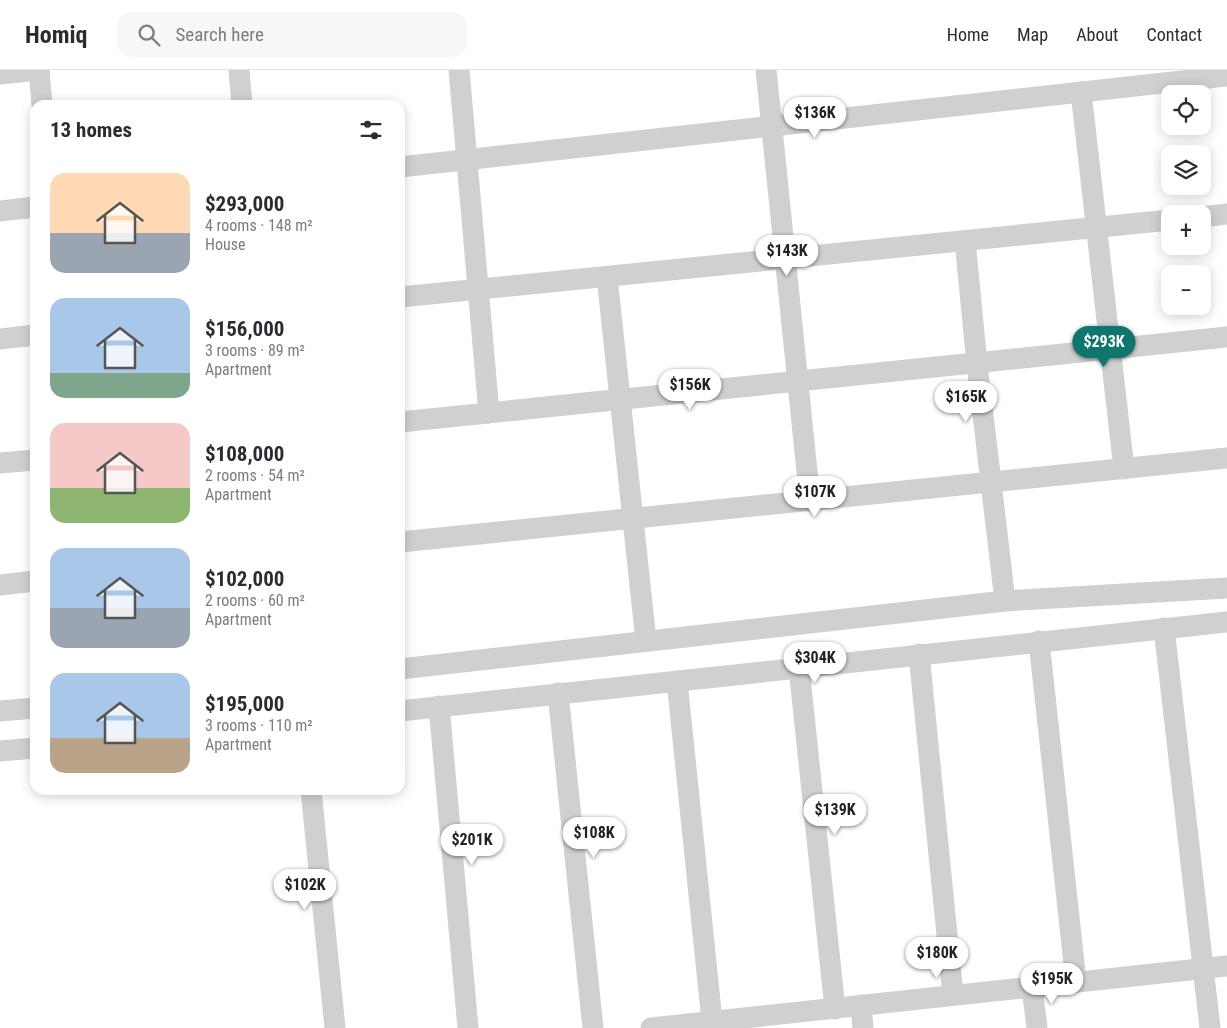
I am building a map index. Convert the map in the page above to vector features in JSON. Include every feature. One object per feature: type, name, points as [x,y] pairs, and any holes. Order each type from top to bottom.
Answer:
[{"type":"street","points":[[0,74],[39,70],[42,100]]},
{"type":"street","points":[[239,70],[242,100]]},
{"type":"street","points":[[459,70],[489,413]]},
{"type":"street","points":[[766,70],[810,501]]},
{"type":"street","points":[[405,166],[1227,76]]},
{"type":"street","points":[[1081,92],[1124,469]]},
{"type":"street","points":[[0,211],[30,208]]},
{"type":"street","points":[[1211,216],[1227,214]]},
{"type":"street","points":[[405,297],[1161,221]]},
{"type":"street","points":[[965,241],[977,364],[1005,601]]},
{"type":"street","points":[[607,277],[646,641]]},
{"type":"street","points":[[0,339],[30,336]]},
{"type":"street","points":[[405,421],[1227,337]]},
{"type":"street","points":[[405,541],[1227,458]]},
{"type":"street","points":[[0,463],[30,460]]},
{"type":"street","points":[[0,585],[30,582]]},
{"type":"street","points":[[405,668],[1005,601],[1227,588]]},
{"type":"street","points":[[405,710],[1227,622]]},
{"type":"street","points":[[1164,628],[1210,1028]]},
{"type":"street","points":[[1039,641],[1076,982]]},
{"type":"street","points":[[919,654],[953,995]]},
{"type":"street","points":[[799,668],[835,1009]]},
{"type":"street","points":[[677,681],[712,1021]]},
{"type":"street","points":[[558,694],[593,1028]]},
{"type":"street","points":[[439,706],[468,1028]]},
{"type":"street","points":[[0,711],[30,708]]},
{"type":"street","points":[[0,751],[30,748]]},
{"type":"street","points":[[312,795],[335,1028]]},
{"type":"street","points":[[651,1028],[1227,966]]},
{"type":"street","points":[[1032,987],[1037,1028]]},
{"type":"street","points":[[861,1005],[863,1028]]}]
